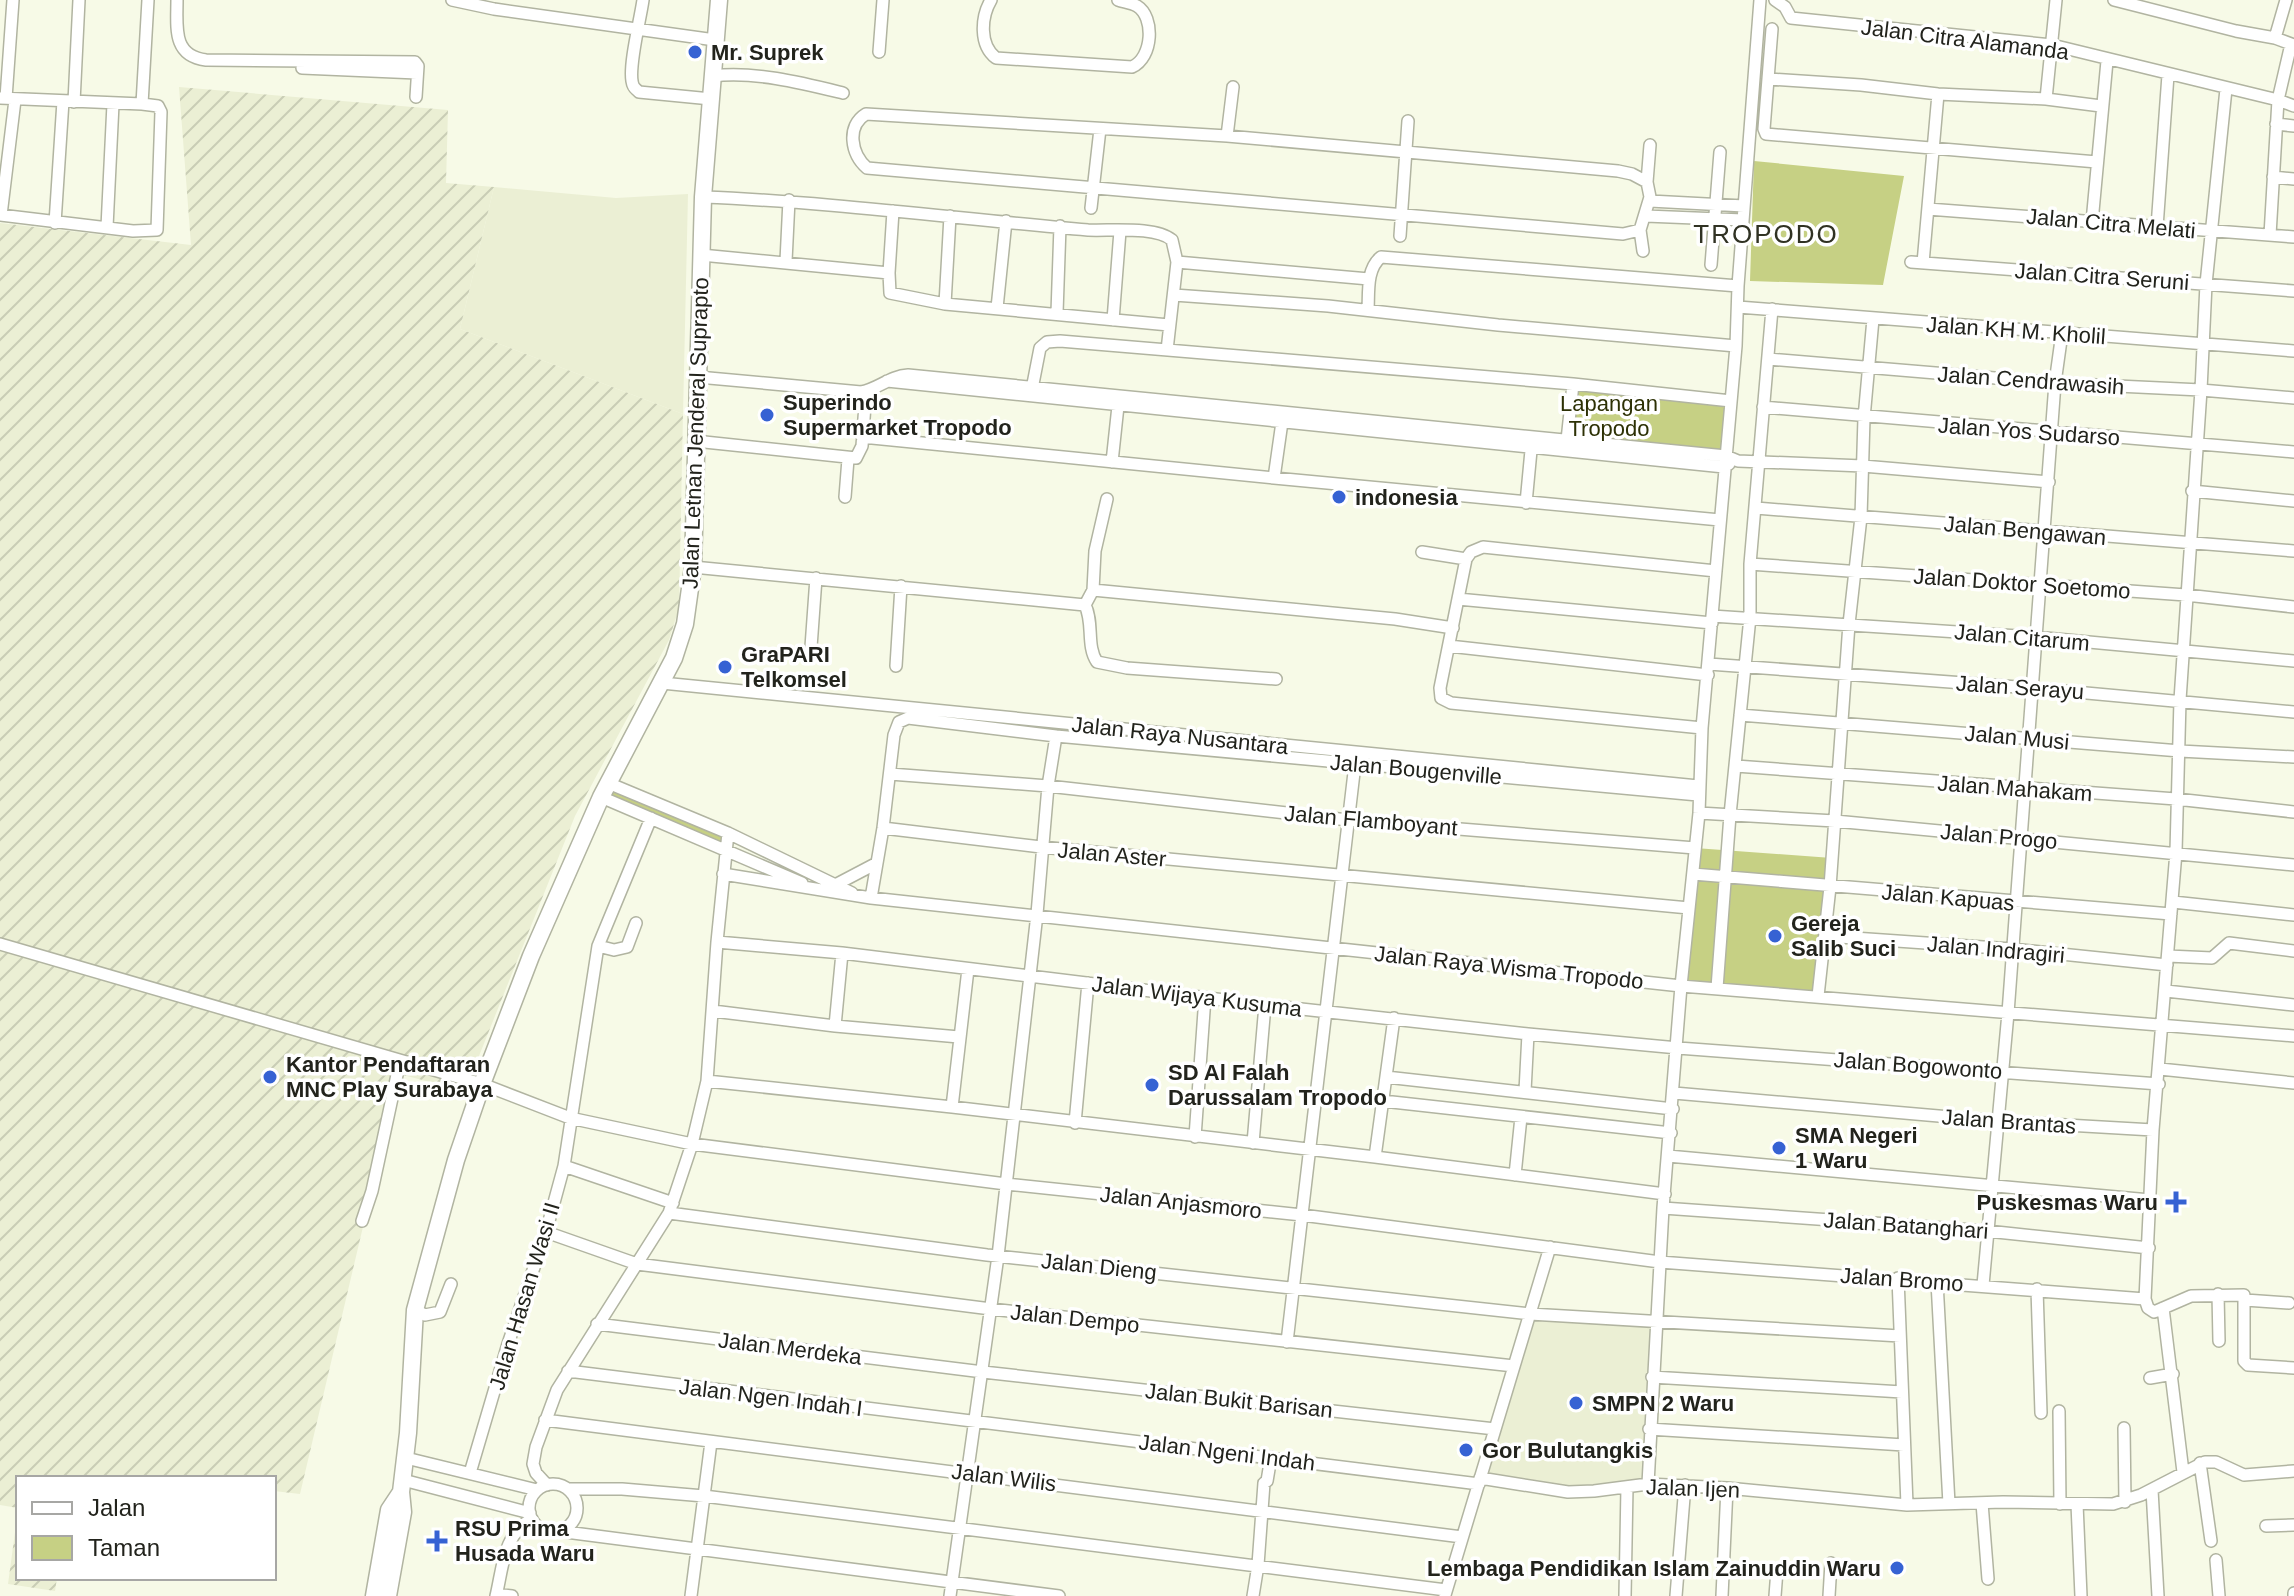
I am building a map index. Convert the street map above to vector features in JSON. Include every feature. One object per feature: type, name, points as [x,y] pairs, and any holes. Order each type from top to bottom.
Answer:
[{"type":"main road","name":"Jalan Letnan Jenderal Suprapto","points":[[402,1486],[415,1310],[473,1108],[531,956],[604,790],[662,683],[685,624],[693,567],[703,197],[719,0]]},
{"type":"main road","points":[[374,1596],[389,1510],[402,1486]]},
{"type":"main road","points":[[388,1596],[403,1512],[402,1486]]},
{"type":"street","points":[[7,99],[158,106],[161,112],[157,230],[55,223],[0,215],[5,142],[7,99],[13,0]]},
{"type":"street","points":[[55,223],[79,0]]},
{"type":"street","points":[[142,104],[148,0]]},
{"type":"street","points":[[177,0],[179,41],[184,53],[201,59],[415,62],[418,66],[416,97]]},
{"type":"street","points":[[452,0],[494,9],[715,40]]},
{"type":"street","points":[[643,0],[633,67],[635,88],[639,92],[711,99]]},
{"type":"street","points":[[879,52],[883,0]]},
{"type":"street","points":[[991,0],[985,16],[984,39],[986,49],[993,56],[1132,67],[1142,63],[1146,56],[1148,25],[1145,14],[1138,6],[1118,0]]},
{"type":"street","points":[[1648,1484],[1663,1208],[1681,986],[1701,813],[1696,792],[1736,346],[1760,0]]},
{"type":"street","points":[[1759,28],[1772,29],[1791,18],[1785,7],[1775,0]]},
{"type":"street","points":[[2046,99],[2056,0]]},
{"type":"street","points":[[2114,0],[2275,38],[2292,45],[2278,100],[2270,235]]},
{"type":"street","points":[[2275,38],[2286,0]]},
{"type":"street","name":"Jalan Citra Alamanda","points":[[1791,18],[2052,45],[2294,106]]},
{"type":"street","points":[[1772,29],[1766,134],[2097,162]]},
{"type":"street","points":[[2092,222],[2107,61]]},
{"type":"street","points":[[713,76],[728,74],[804,84],[843,93]]},
{"type":"street","points":[[2157,227],[2168,75]]},
{"type":"street","points":[[1769,79],[1938,94],[2046,99],[2101,106]]},
{"type":"street","points":[[1227,136],[1233,87]]},
{"type":"street","points":[[2226,89],[2206,284],[2180,700],[2176,852],[2153,1130],[2145,1299],[2151,1311],[2183,1298],[2240,1294],[2245,1300],[2244,1361],[2248,1365],[2294,1368]]},
{"type":"street","points":[[1928,209],[1938,94]]},
{"type":"street","points":[[107,227],[113,104]]},
{"type":"street","points":[[1640,230],[1623,234],[867,168],[855,153],[852,135],[859,118],[866,114],[1227,136],[1618,171],[1647,182]]},
{"type":"street","points":[[1400,236],[1408,121]]},
{"type":"street","points":[[2276,124],[2294,126]]},
{"type":"street","points":[[1091,208],[1100,129]]},
{"type":"street","points":[[1643,251],[1640,230],[1650,201],[1647,182],[1650,145]]},
{"type":"street","points":[[1711,265],[1720,152]]},
{"type":"street","points":[[2273,177],[2294,179]]},
{"type":"street","points":[[703,197],[789,200],[1153,232],[1167,236],[1172,240],[1177,262],[1167,350]]},
{"type":"street","points":[[786,261],[789,200]]},
{"type":"street","points":[[1650,201],[1744,206]]},
{"type":"street","name":"Jalan Citra Melati","points":[[1928,209],[2294,237]]},
{"type":"street","name":"Jalan Citra Seruni","points":[[1928,209],[1917,262],[2294,291]]},
{"type":"street","points":[[893,211],[890,293],[945,304],[1169,325]]},
{"type":"street","points":[[945,304],[950,216]]},
{"type":"street","points":[[1646,216],[1743,220]]},
{"type":"street","points":[[997,308],[1006,221]]},
{"type":"street","points":[[1057,313],[1060,226]]},
{"type":"street","points":[[1113,320],[1120,231]]},
{"type":"street","points":[[701,255],[889,273]]},
{"type":"street","points":[[1368,310],[1369,279],[1374,262],[1381,257],[1738,286]]},
{"type":"street","points":[[1177,262],[1369,279]]},
{"type":"street","points":[[1174,295],[1368,310],[1736,346]]},
{"type":"street","name":"Jalan KH M. Kholil","points":[[1738,307],[2294,351]]},
{"type":"street","points":[[1717,988],[1750,617],[1750,564],[1772,309]]},
{"type":"street","points":[[1818,996],[1840,773],[1849,624],[1857,571],[1864,418],[1873,319]]},
{"type":"street","points":[[1983,1285],[2008,1013],[2055,383],[2062,333]]},
{"type":"street","points":[[1032,392],[1040,348],[1047,342],[1573,384],[1731,401]]},
{"type":"street","name":"Jalan Cendrawasih","points":[[1768,359],[2055,383],[2294,398]]},
{"type":"street","points":[[698,377],[866,391],[887,381],[1032,392],[1725,461],[1863,466],[2049,482]]},
{"type":"street","points":[[1567,440],[1573,384]]},
{"type":"street","points":[[695,441],[848,459],[859,455],[866,391]]},
{"type":"street","points":[[1032,392],[1118,406],[1283,417]]},
{"type":"street","points":[[1112,462],[1118,406]]},
{"type":"street","name":"Jalan Yos Sudarso","points":[[1763,407],[1864,418],[2294,452]]},
{"type":"street","points":[[1274,478],[1283,417]]},
{"type":"street","points":[[862,437],[1720,520]]},
{"type":"street","points":[[1532,442],[1567,440],[1725,461]]},
{"type":"street","points":[[1526,503],[1532,442]]},
{"type":"street","points":[[845,497],[848,459]]},
{"type":"street","points":[[2194,491],[2294,501]]},
{"type":"street","points":[[1085,605],[1093,590],[1095,551],[1107,499]]},
{"type":"street","name":"Jalan Bengawan","points":[[1756,508],[2294,551]]},
{"type":"street","points":[[1702,728],[1446,702],[1441,698],[1440,688],[1466,559],[1474,549],[1483,547],[1716,571]]},
{"type":"street","points":[[1422,552],[1466,559]]},
{"type":"street","name":"Jalan Doktor Soetomo","points":[[1750,564],[2186,595],[2294,607]]},
{"type":"street","points":[[693,567],[1085,605]]},
{"type":"street","points":[[811,647],[816,578]]},
{"type":"street","points":[[896,666],[901,586]]},
{"type":"street","points":[[1093,590],[1395,619],[1453,628]]},
{"type":"street","name":"Jalan Citarum","points":[[1458,599],[1712,620],[1750,617],[2035,637],[2294,661]]},
{"type":"street","points":[[1085,605],[1090,616],[1092,652],[1097,662],[1127,668],[1276,679]]},
{"type":"street","name":"Jalan Serayu","points":[[1449,646],[1708,670],[1745,667],[1847,674],[2294,712]]},
{"type":"street","name":"Jalan Raya Nusantara","points":[[662,683],[1696,792]]},
{"type":"street","name":"Jalan Musi","points":[[1740,715],[2180,751],[2294,757]]},
{"type":"street","name":"Jalan Bougenville","points":[[890,774],[895,728],[901,721],[919,718],[1056,736],[1696,792]]},
{"type":"street","points":[[950,1596],[965,1472],[983,1372],[998,1256],[1037,914],[1041,847],[1056,736]]},
{"type":"street","points":[[1287,1342],[1355,764]]},
{"type":"street","name":"Jalan Mahakam","points":[[1736,766],[2023,790],[2176,799],[2294,812]]},
{"type":"street","points":[[871,898],[890,774]]},
{"type":"street","name":"Jalan Flamboyant","points":[[890,774],[1048,786],[1348,820],[1695,848]]},
{"type":"street","points":[[604,790],[651,818],[820,891]]},
{"type":"street","points":[[604,790],[728,833],[856,896]]},
{"type":"street","name":"Jalan Progo","points":[[1701,813],[2021,837],[2294,865]]},
{"type":"street","name":"Jalan Hasan Wasi II","points":[[470,1473],[564,1166],[598,946],[651,818]]},
{"type":"street","name":"Jalan Aster","points":[[883,828],[1041,847],[1689,908]]},
{"type":"street","points":[[542,1488],[533,1464],[557,1390],[671,1208],[696,1145],[707,1081],[728,833]]},
{"type":"street","points":[[837,884],[877,863]]},
{"type":"street","points":[[723,874],[820,891]]},
{"type":"street","name":"Jalan Kapuas","points":[[1693,874],[2016,903],[2294,915]]},
{"type":"street","name":"Jalan Raya Wisma Tropodo","points":[[820,891],[1681,986],[2294,1036]]},
{"type":"street","points":[[598,946],[614,950],[627,947],[636,923]]},
{"type":"street","name":"Jalan Indragiri","points":[[1825,936],[2168,961],[2212,958],[2229,943],[2294,951]]},
{"type":"street","name":"Jalan Wijaya Kusuma","points":[[717,942],[842,953],[1326,1012],[1678,1048]]},
{"type":"street","name":"Jalan Anjasmoro","points":[[0,944],[482,1084],[570,1118],[696,1145],[1006,1184],[1302,1215],[1660,1262]]},
{"type":"street","points":[[835,1026],[842,953]]},
{"type":"street","points":[[952,1107],[968,969]]},
{"type":"street","points":[[1075,1123],[1088,983]]},
{"type":"street","points":[[2166,991],[2294,1005]]},
{"type":"street","points":[[1195,1137],[1205,997]]},
{"type":"street","points":[[1253,1143],[1265,1005]]},
{"type":"street","points":[[713,1011],[959,1037]]},
{"type":"street","points":[[1375,1157],[1394,1018]]},
{"type":"street","points":[[1525,1091],[1528,1034]]},
{"type":"street","name":"Jalan Bogowonto","points":[[1678,1048],[2159,1084]]},
{"type":"street","points":[[362,1221],[372,1191],[400,1061]]},
{"type":"street","points":[[2160,1069],[2294,1083]]},
{"type":"street","points":[[1386,1077],[1673,1109]]},
{"type":"street","points":[[707,1081],[952,1107],[1665,1194]]},
{"type":"street","name":"Jalan Brantas","points":[[1674,1093],[1996,1121],[2153,1130]]},
{"type":"street","points":[[1383,1101],[1671,1133]]},
{"type":"street","points":[[1515,1175],[1521,1117]]},
{"type":"street","points":[[1668,1156],[2150,1200]]},
{"type":"street","name":"Jalan Dieng","points":[[564,1166],[671,1208],[998,1256],[1530,1314],[1900,1336]]},
{"type":"street","name":"Jalan Batanghari","points":[[1663,1208],[1988,1231],[2149,1248]]},
{"type":"street","name":"Jalan Dempo","points":[[546,1232],[637,1264],[991,1309],[1514,1366]]},
{"type":"street","points":[[568,1489],[622,1489],[704,1496],[1258,1565],[1446,1593],[1550,1247]]},
{"type":"street","name":"Jalan Bromo","points":[[1660,1262],[2145,1299]]},
{"type":"street","points":[[1898,1278],[1907,1505]]},
{"type":"street","points":[[1937,1282],[1949,1504]]},
{"type":"street","points":[[415,1310],[425,1315],[440,1312],[451,1284]]},
{"type":"street","points":[[2037,1289],[2041,1413]]},
{"type":"street","points":[[2218,1294],[2219,1341]]},
{"type":"street","points":[[2245,1300],[2289,1303]]},
{"type":"street","points":[[2163,1308],[2183,1472]]},
{"type":"street","name":"Jalan Merdeka","points":[[597,1324],[983,1372]]},
{"type":"street","name":"Jalan Ngen Indah I","points":[[568,1371],[975,1421]]},
{"type":"street","name":"Jalan Bukit Barisan","points":[[983,1372],[1495,1429]]},
{"type":"street","points":[[2150,1378],[2173,1374]]},
{"type":"street","points":[[1652,1377],[1902,1392]]},
{"type":"street","points":[[2059,1411],[2060,1504]]},
{"type":"street","name":"Jalan Wilis","points":[[545,1420],[1462,1537]]},
{"type":"street","name":"Jalan Ngeni Indah","points":[[975,1421],[1479,1481]]},
{"type":"street","points":[[2124,1428],[2125,1502],[2200,1463],[2216,1462],[2244,1475],[2294,1471]]},
{"type":"street","points":[[1649,1429],[1904,1445]]},
{"type":"street","points":[[691,1596],[711,1442]]},
{"type":"street","points":[[1253,1596],[1264,1483],[1271,1457]]},
{"type":"street","points":[[406,1458],[542,1488],[561,1485],[573,1495],[577,1509],[571,1523],[558,1531]]},
{"type":"street","points":[[2200,1463],[2211,1541]]},
{"type":"street","name":"Jalan Ijen","points":[[1479,1481],[1568,1492],[1648,1484],[1685,1485],[1907,1505],[2125,1502]]},
{"type":"street","points":[[1676,1596],[1685,1485]]},
{"type":"street","points":[[402,1486],[531,1516]]},
{"type":"street","points":[[1625,1596],[1627,1487]]},
{"type":"street","points":[[542,1488],[529,1505],[531,1516],[543,1529],[1059,1596]]},
{"type":"street","points":[[1722,1596],[1727,1488]]},
{"type":"street","points":[[2152,1490],[2158,1596]]},
{"type":"street","points":[[1982,1503],[1988,1579]]},
{"type":"street","points":[[2077,1504],[2081,1596]]},
{"type":"street","points":[[512,1596],[497,1595],[508,1541],[531,1516]]},
{"type":"street","points":[[2266,1526],[2294,1525]]},
{"type":"street","points":[[2216,1560],[2219,1596]]},
{"type":"street","points":[[1829,1596],[1831,1563]]},
{"type":"street","points":[[1775,1596],[1777,1570]]},
{"type":"shaded area","points":[[179,87],[448,110],[446,183],[494,187],[460,329],[683,414],[679,608],[669,640],[575,816],[465,1091],[399,1074],[300,1494],[276,1491],[276,1476],[16,1476],[16,1508],[0,1505],[0,223],[191,245]]},
{"type":"shaded area","points":[[494,187],[616,198],[688,194],[683,414],[460,329]]},
{"type":"shaded area","name":"SMPN 2 Waru","points":[[1532,1315],[1655,1321],[1645,1483],[1590,1491],[1477,1475]]},
{"type":"shaded area","points":[[16,1525],[16,1580],[57,1580],[55,1591],[8,1584]]},
{"type":"green space","points":[[1754,161],[1904,176],[1883,285],[1750,281]]},
{"type":"green space","name":"Lapangan Tropodo","points":[[1573,384],[1731,401],[1726,456],[1567,440]]},
{"type":"green space","points":[[610,786],[726,832],[728,849],[602,798]]},
{"type":"green space","points":[[1695,848],[1832,858],[1818,996],[1681,986]]},
{"type":"place","name":"Mr. Suprek","points":[[695,52]]},
{"type":"place","name":"Superindo Supermarket Tropodo","points":[[767,415]]},
{"type":"place","name":"indonesia","points":[[1339,497]]},
{"type":"place","name":"GraPARI Telkomsel","points":[[725,667]]},
{"type":"place","name":"Gereja Salib Suci","points":[[1775,936]]},
{"type":"place","name":"Kantor Pendaftaran MNC Play Surabaya","points":[[270,1077]]},
{"type":"place","name":"SD Al Falah Darussalam Tropodo","points":[[1152,1085]]},
{"type":"place","name":"SMA Negeri 1 Waru","points":[[1779,1148]]},
{"type":"place","name":"Puskesmas Waru","points":[[2176,1202]]},
{"type":"place","name":"SMPN 2 Waru","points":[[1576,1403]]},
{"type":"place","name":"Gor Bulutangkis","points":[[1466,1450]]},
{"type":"place","name":"RSU Prima Husada Waru","points":[[437,1541]]},
{"type":"place","name":"Lembaga Pendidikan Islam Zainuddin Waru","points":[[1897,1568]]},
{"type":"district","name":"TROPODO","points":[[1766,234]]}]
